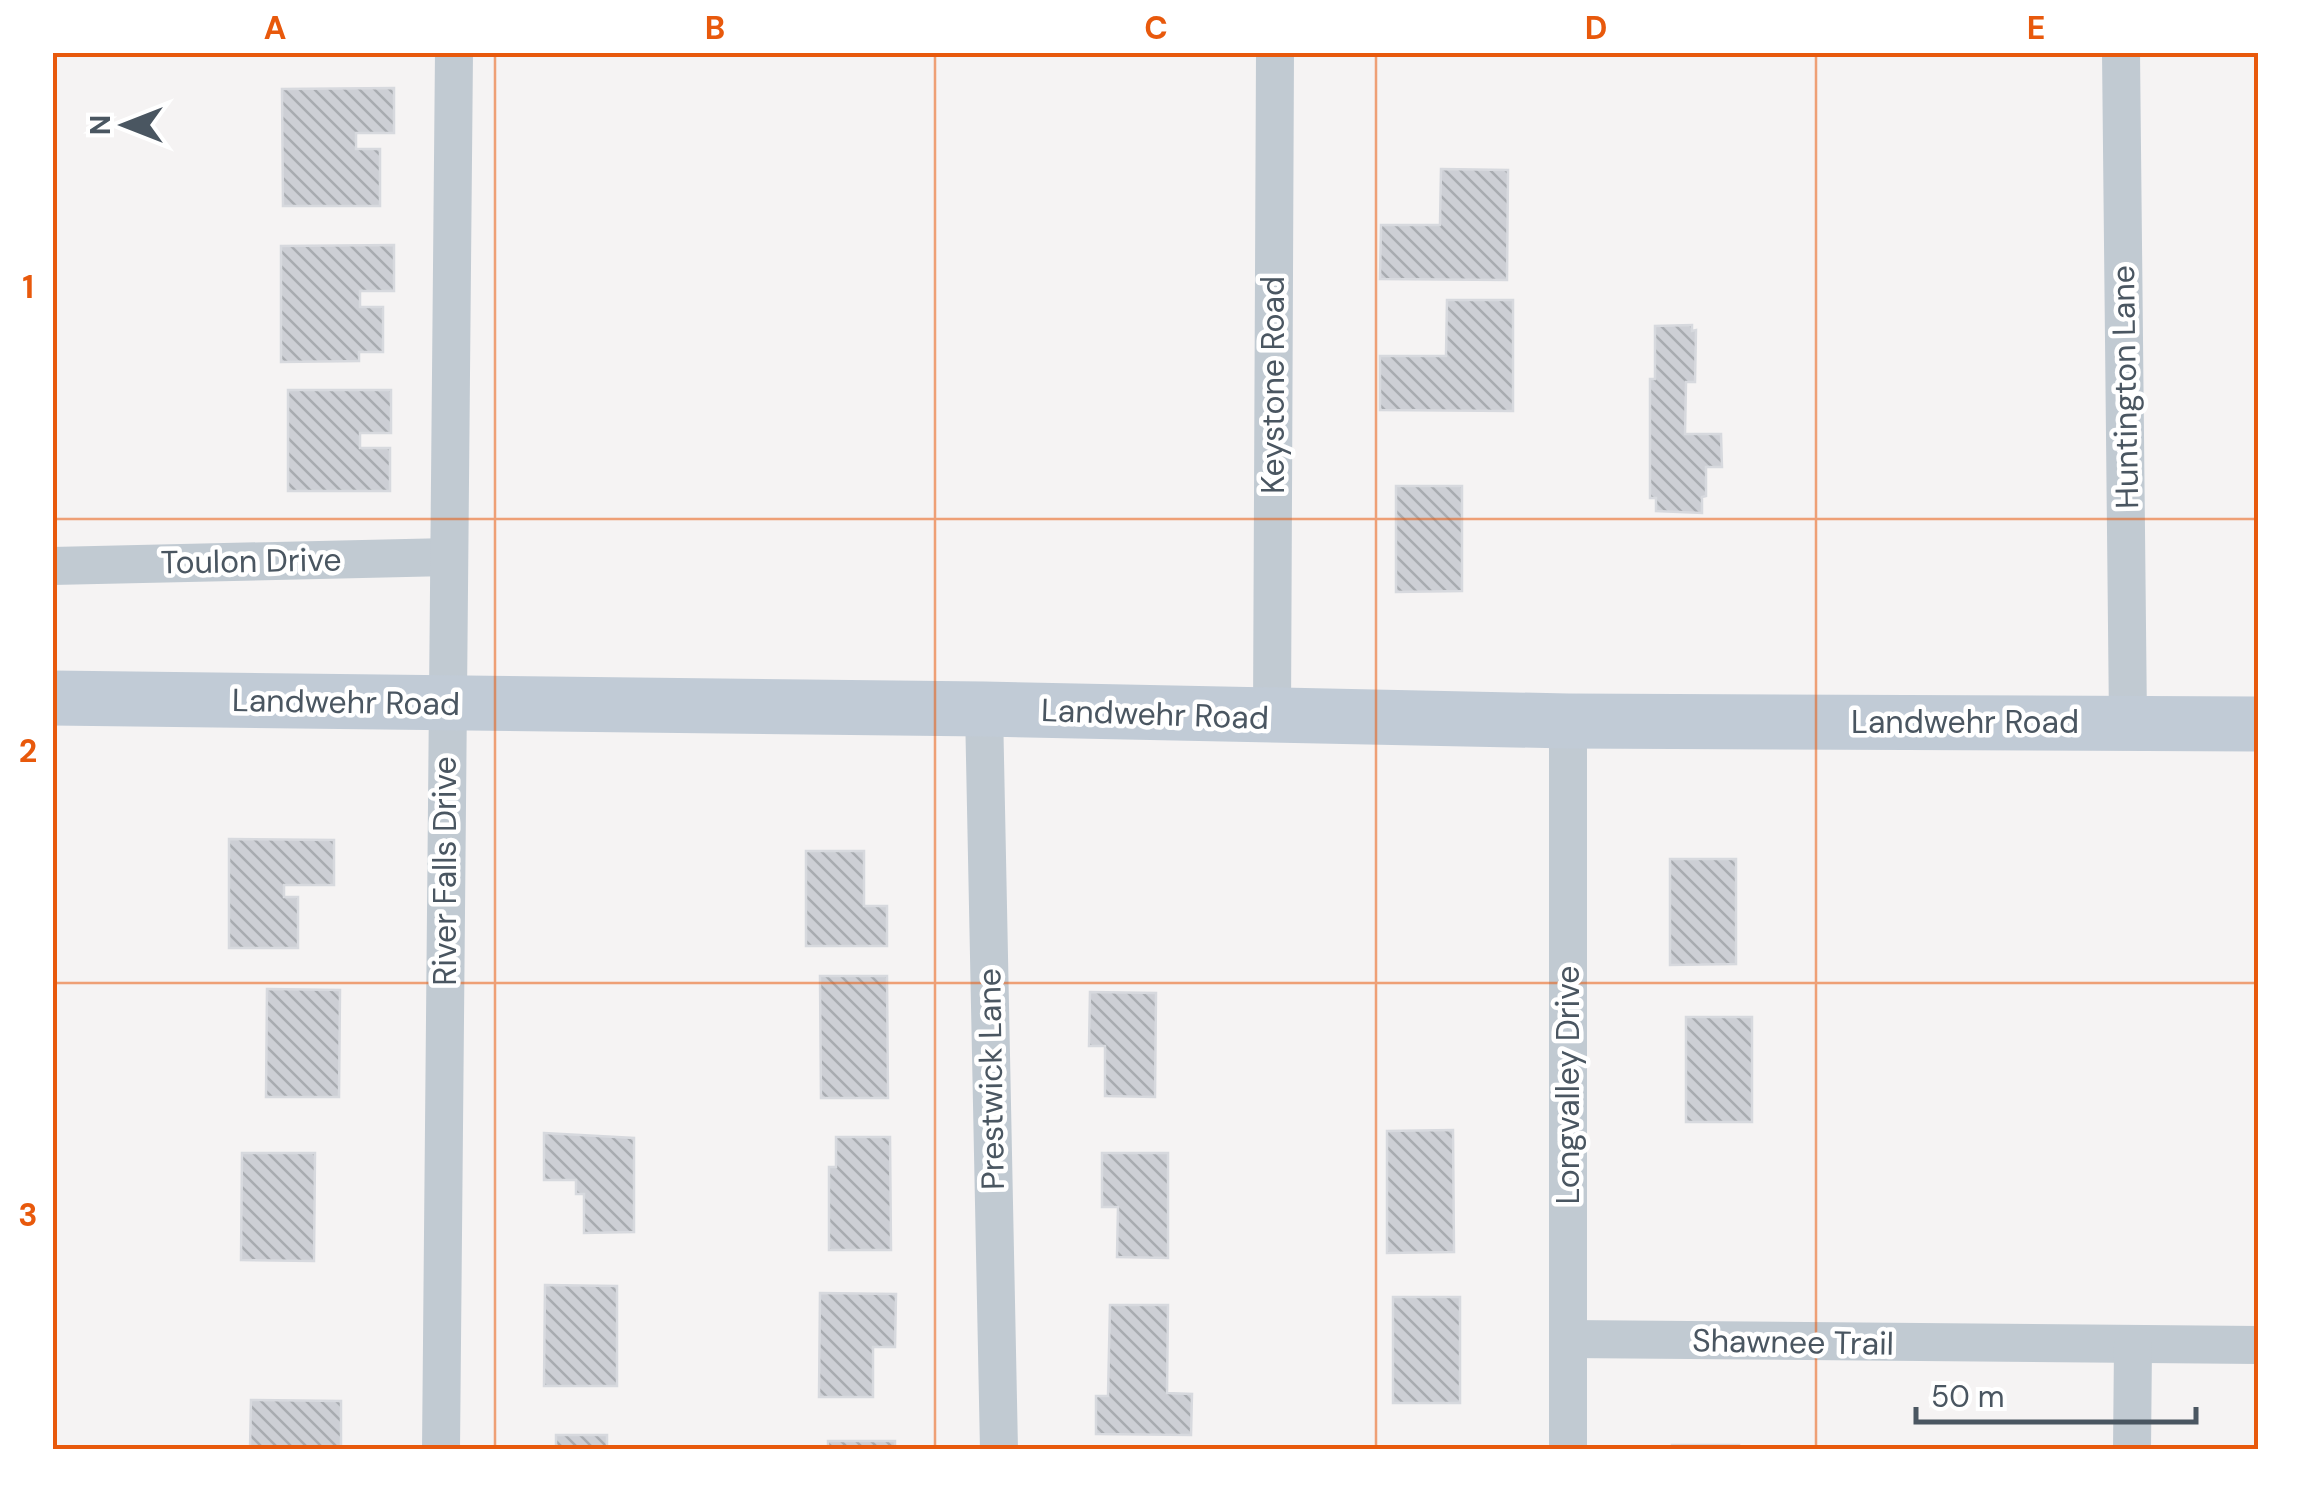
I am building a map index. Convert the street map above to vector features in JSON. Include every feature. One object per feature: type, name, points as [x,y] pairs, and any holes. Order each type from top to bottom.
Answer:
[{"type":"main road","name":"Landwehr Road","points":[[52,698],[984,709],[1568,722],[2258,724]]},
{"type":"street","name":"River Falls Drive","points":[[442,1450],[454,52]]},
{"type":"street","name":"Keystone Road","points":[[1272,717],[1275,52]]},
{"type":"street","name":"Huntington Lane","points":[[2121,52],[2128,722]]},
{"type":"street","name":"Toulon Drive","points":[[52,566],[449,557]]},
{"type":"street","name":"Prestwick Lane","points":[[984,709],[999,1450]]},
{"type":"street","name":"Longvalley Drive","points":[[1568,722],[1568,1450]]},
{"type":"street","name":"Shawnee Trail","points":[[1568,1339],[2258,1345]]},
{"type":"street","points":[[2132,1450],[2133,1346]]},
{"type":"building","points":[[394,88],[394,133],[356,133],[356,149],[380,149],[380,206],[283,206],[282,89]]},
{"type":"building","points":[[1441,169],[1508,170],[1507,280],[1380,279],[1381,225],[1440,225]]},
{"type":"building","points":[[394,245],[394,291],[360,291],[360,307],[383,307],[383,352],[359,352],[359,361],[281,362],[281,246]]},
{"type":"building","points":[[1447,300],[1513,300],[1513,411],[1380,410],[1380,356],[1446,356]]},
{"type":"building","points":[[1692,325],[1692,331],[1696,330],[1695,382],[1686,382],[1685,434],[1721,434],[1722,467],[1706,467],[1702,513],[1656,511],[1656,498],[1650,498],[1650,379],[1655,379],[1655,326]]},
{"type":"building","points":[[288,390],[391,390],[391,433],[360,433],[360,448],[390,448],[390,491],[288,491]]},
{"type":"building","points":[[1396,486],[1462,486],[1462,591],[1396,592]]},
{"type":"building","points":[[229,839],[334,840],[334,885],[284,885],[284,897],[298,897],[298,948],[229,948]]},
{"type":"building","points":[[806,851],[864,851],[864,906],[887,906],[887,946],[806,946]]},
{"type":"building","points":[[1670,859],[1736,859],[1736,964],[1670,965]]},
{"type":"building","points":[[820,976],[887,976],[888,1098],[821,1098]]},
{"type":"building","points":[[267,989],[340,990],[339,1097],[266,1097]]},
{"type":"building","points":[[1090,992],[1156,993],[1155,1097],[1105,1096],[1105,1046],[1089,1046]]},
{"type":"building","points":[[1686,1017],[1752,1017],[1752,1122],[1686,1122]]},
{"type":"building","points":[[1453,1130],[1454,1252],[1387,1253],[1387,1131]]},
{"type":"building","points":[[544,1133],[634,1138],[634,1232],[584,1233],[584,1194],[576,1194],[576,1180],[544,1180]]},
{"type":"building","points":[[836,1137],[890,1137],[891,1250],[829,1250],[829,1167],[836,1167]]},
{"type":"building","points":[[242,1153],[315,1153],[314,1261],[241,1260]]},
{"type":"building","points":[[1102,1153],[1168,1153],[1168,1258],[1117,1257],[1118,1207],[1102,1207]]},
{"type":"building","points":[[545,1285],[617,1286],[617,1386],[544,1386]]},
{"type":"building","points":[[820,1293],[896,1294],[895,1347],[873,1347],[873,1397],[819,1397]]},
{"type":"building","points":[[1393,1297],[1460,1297],[1460,1403],[1393,1403]]},
{"type":"building","points":[[1110,1305],[1168,1305],[1167,1393],[1192,1394],[1191,1435],[1096,1434],[1096,1396],[1108,1396]]},
{"type":"building","points":[[251,1400],[341,1401],[341,1450],[250,1450]]},
{"type":"building","points":[[556,1435],[607,1435],[607,1450],[556,1450]]},
{"type":"building","points":[[828,1441],[895,1441],[895,1450],[828,1450]]},
{"type":"building","points":[[1672,1445],[1739,1445],[1739,1450],[1672,1450]]}]
